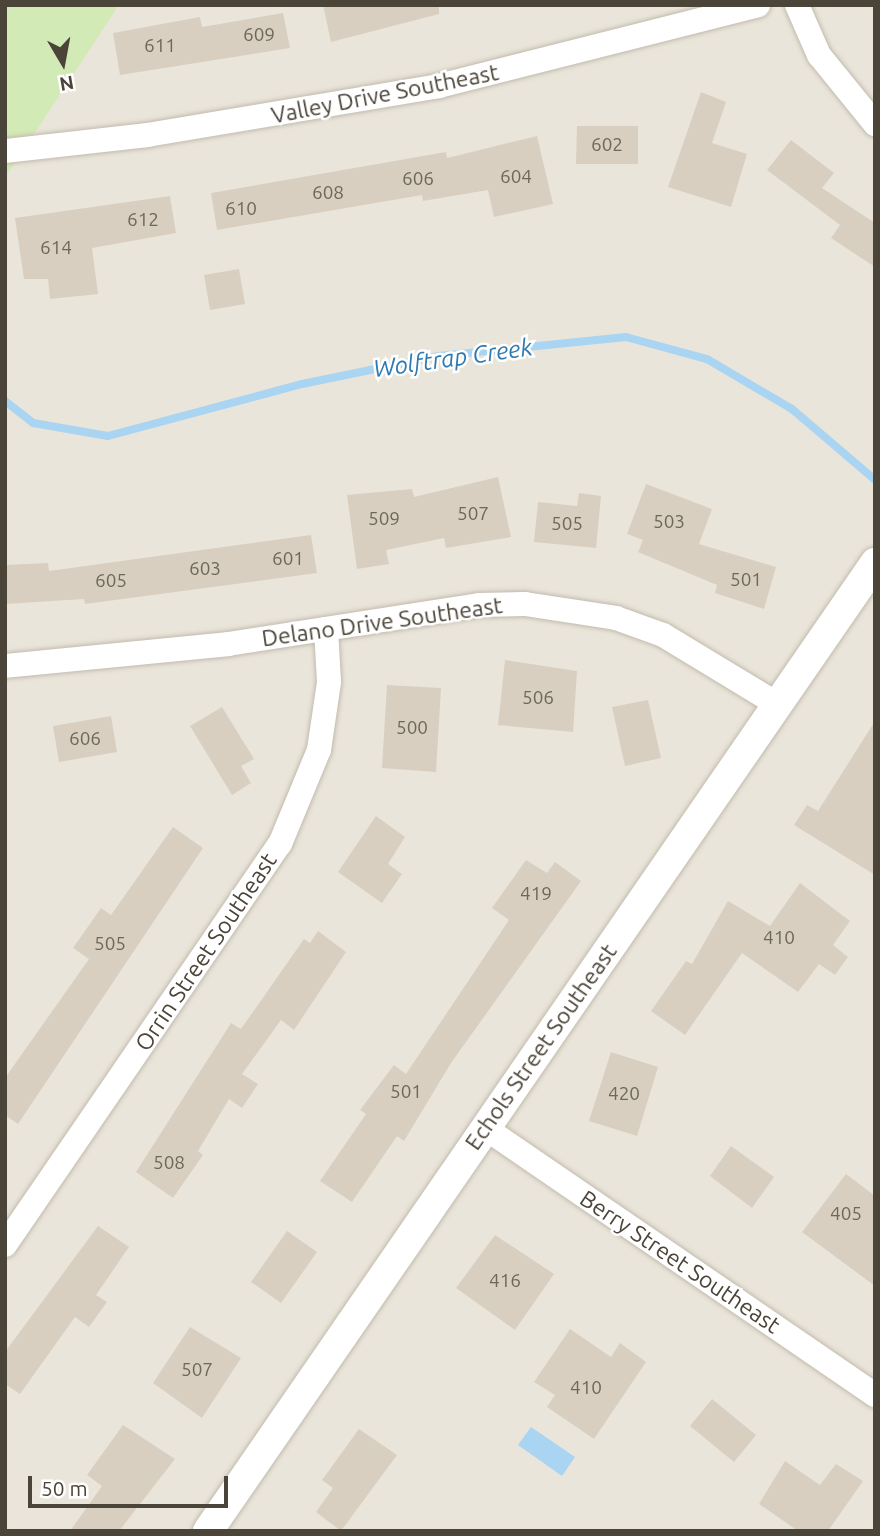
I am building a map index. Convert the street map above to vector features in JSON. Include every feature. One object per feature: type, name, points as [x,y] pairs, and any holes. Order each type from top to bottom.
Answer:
[{"type":"street","name":"Valley Drive Southeast","points":[[5,150],[160,133],[439,86],[758,5]]},
{"type":"street","points":[[797,5],[819,55],[875,124]]},
{"type":"street","name":"Echols Street Southeast","points":[[208,1531],[875,563]]},
{"type":"street","name":"Delano Drive Southeast","points":[[5,666],[326,629],[479,605],[570,608],[663,635],[777,704]]},
{"type":"street","name":"Orrin Street Southeast","points":[[5,1245],[280,844],[319,750],[329,682],[326,629]]},
{"type":"street","name":"Berry Street Southeast","points":[[485,1128],[875,1395]]},
{"type":"shaded area","points":[[119,5],[875,5],[875,1531],[5,1531],[5,173]]},
{"type":"green space","points":[[5,5],[119,5],[5,178]]},
{"type":"water","points":[[531,1427],[575,1457],[562,1476],[518,1445]]},
{"type":"building","points":[[323,5],[439,5],[439,14],[331,42]]},
{"type":"building","points":[[283,13],[290,48],[120,75],[113,33],[200,17],[202,27]]},
{"type":"building","points":[[701,92],[726,102],[712,143],[747,154],[731,207],[668,187]]},
{"type":"building","points":[[577,126],[638,126],[638,164],[576,164]]},
{"type":"building","points":[[537,136],[553,204],[494,217],[488,190],[423,201],[422,195],[217,230],[211,193],[446,152],[447,158]]},
{"type":"building","points":[[791,140],[834,173],[822,188],[875,223],[875,267],[831,238],[840,225],[767,170]]},
{"type":"building","points":[[170,196],[176,233],[92,248],[98,294],[50,299],[48,279],[24,279],[15,218]]},
{"type":"building","points":[[239,269],[245,304],[210,310],[204,275]]},
{"type":"building","points":[[498,477],[511,537],[446,548],[444,538],[386,550],[389,564],[357,569],[347,495],[412,489],[414,497]]},
{"type":"building","points":[[646,484],[712,509],[699,544],[776,567],[764,609],[715,593],[717,585],[638,552],[643,540],[627,534]]},
{"type":"building","points":[[579,493],[601,496],[596,548],[534,542],[538,502],[577,506]]},
{"type":"building","points":[[311,535],[317,573],[85,604],[84,599],[5,604],[5,565],[48,563],[49,571]]},
{"type":"building","points":[[505,660],[577,671],[573,732],[498,725]]},
{"type":"building","points":[[387,685],[441,688],[436,772],[382,768]]},
{"type":"building","points":[[648,700],[661,758],[625,766],[612,707]]},
{"type":"building","points":[[222,707],[254,759],[241,766],[251,783],[232,795],[190,726]]},
{"type":"building","points":[[111,716],[117,752],[59,762],[53,726]]},
{"type":"building","points":[[875,721],[875,875],[794,825],[807,805],[818,811]]},
{"type":"building","points":[[376,816],[405,837],[388,864],[402,874],[382,903],[338,872]]},
{"type":"building","points":[[173,827],[203,848],[18,1124],[5,1115],[5,1078],[89,959],[73,948],[101,908],[111,915]]},
{"type":"building","points":[[526,860],[547,873],[555,862],[581,881],[451,1063],[404,1141],[397,1136],[352,1202],[320,1181],[366,1114],[360,1110],[394,1065],[406,1074],[509,920],[492,908]]},
{"type":"building","points":[[800,883],[850,921],[833,945],[848,957],[835,975],[819,964],[798,992],[742,953],[685,1035],[651,1011],[686,961],[692,964],[728,901],[770,926]]},
{"type":"building","points":[[318,931],[346,952],[294,1030],[281,1020],[242,1074],[258,1084],[242,1108],[229,1099],[198,1151],[203,1155],[173,1198],[136,1172],[231,1023],[241,1029],[304,939],[310,943]]},
{"type":"building","points":[[611,1052],[658,1067],[637,1136],[589,1121]]},
{"type":"building","points":[[731,1146],[774,1177],[752,1208],[710,1176]]},
{"type":"building","points":[[846,1174],[875,1196],[875,1286],[802,1232]]},
{"type":"building","points":[[98,1226],[129,1247],[96,1295],[107,1302],[89,1327],[75,1317],[20,1394],[5,1384],[5,1352]]},
{"type":"building","points":[[287,1231],[317,1252],[281,1303],[251,1282]]},
{"type":"building","points":[[495,1235],[554,1274],[515,1330],[456,1288]]},
{"type":"building","points":[[190,1327],[241,1358],[202,1418],[153,1383]]},
{"type":"building","points":[[570,1329],[611,1357],[620,1343],[646,1362],[594,1439],[547,1407],[555,1395],[534,1382]]},
{"type":"building","points":[[712,1399],[756,1435],[734,1462],[690,1426]]},
{"type":"building","points":[[123,1425],[175,1459],[119,1531],[70,1531],[102,1486],[87,1475]]},
{"type":"building","points":[[359,1429],[397,1455],[341,1531],[316,1512],[333,1488],[322,1480]]},
{"type":"building","points":[[785,1461],[820,1485],[836,1464],[863,1481],[828,1531],[798,1531],[759,1504]]},
{"type":"waterway","name":"Wolftrap Creek","points":[[5,401],[33,423],[108,436],[302,384],[439,356],[626,337],[707,359],[792,409],[875,480]]}]
